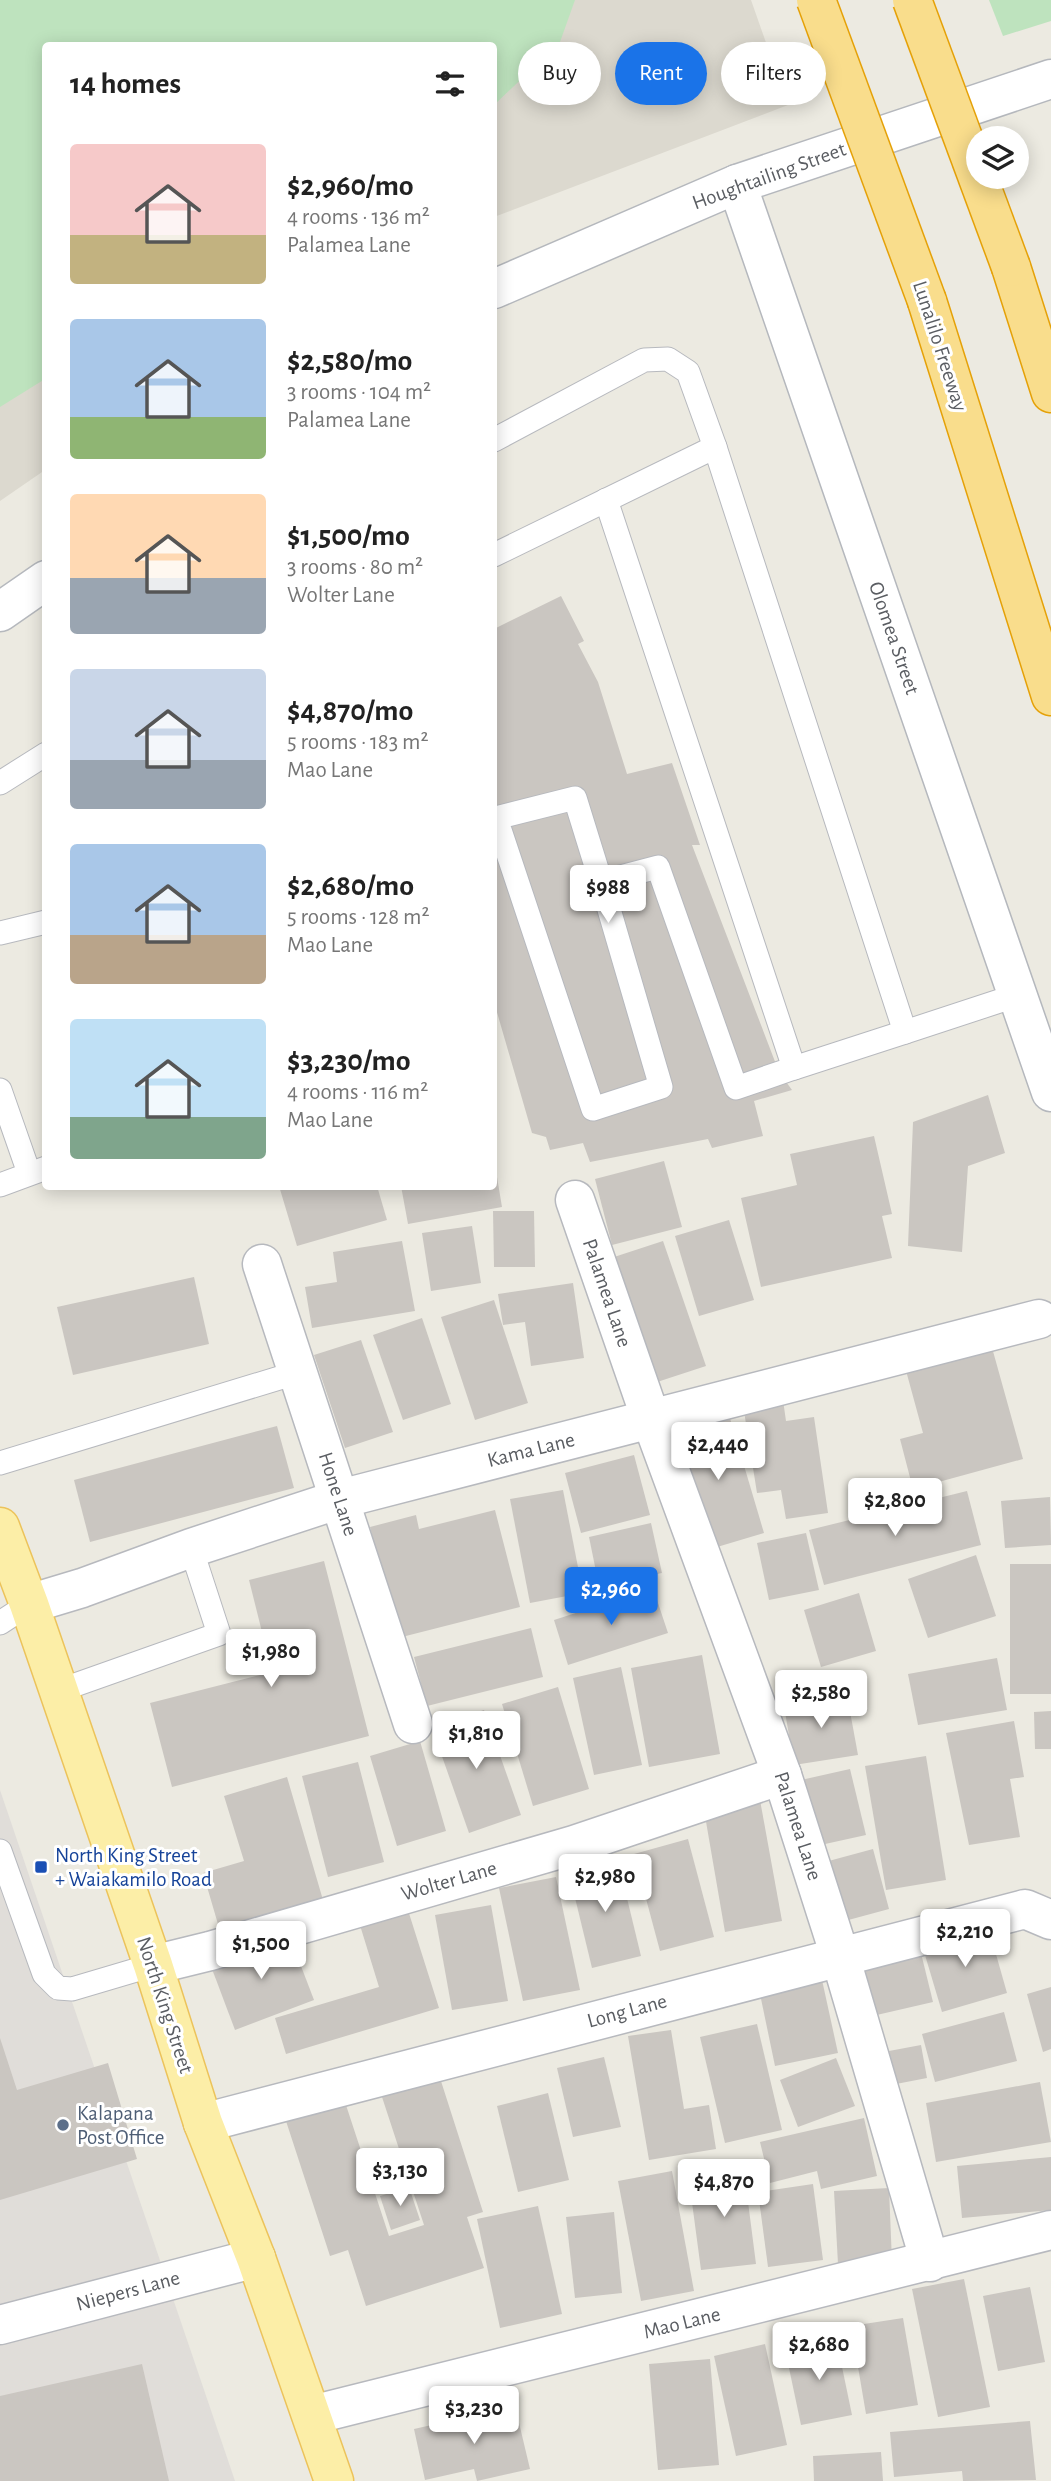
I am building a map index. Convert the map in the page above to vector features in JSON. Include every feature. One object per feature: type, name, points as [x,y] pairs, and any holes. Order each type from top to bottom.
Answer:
[{"type":"highway","name":"Lunalilo Freeway","points":[[816,0],[926,301],[1051,696]]},
{"type":"highway","points":[[912,0],[1011,267],[1051,393]]},
{"type":"main road","name":"North King Street","points":[[0,1527],[15,1614],[58,1691],[153,1965],[203,2123],[256,2258],[334,2481]]},
{"type":"street","name":"Houghtailing Street","points":[[497,288],[737,184],[1051,79]]},
{"type":"street","name":"Olomea Street","points":[[737,184],[1051,1092]]},
{"type":"street","points":[[0,612],[42,583]]},
{"type":"street","name":"Palamea Lane","points":[[575,1200],[651,1419],[782,1775],[840,1956],[930,2262]]},
{"type":"street","name":"Hone Lane","points":[[262,1264],[413,1724]]},
{"type":"street","name":"Kama Lane","points":[[15,1614],[191,1548],[340,1499],[1039,1319]]},
{"type":"street","name":"Wolter Lane","points":[[153,1965],[574,1845],[782,1775]]},
{"type":"street","name":"Long Lane","points":[[203,2123],[1025,1909],[1051,1920]]},
{"type":"street","name":"Mao Lane","points":[[312,2414],[1051,2230]]},
{"type":"street","name":"Niepers Lane","points":[[0,2325],[256,2258]]},
{"type":"lane","points":[[497,438],[644,360],[668,359],[688,372],[715,447],[905,1032]]},
{"type":"lane","points":[[497,554],[715,447]]},
{"type":"lane","points":[[606,500],[794,1068]]},
{"type":"lane","points":[[0,783],[42,757]]},
{"type":"lane","points":[[497,818],[575,798],[661,1087],[593,1109],[497,821]]},
{"type":"lane","points":[[601,882],[657,867],[736,1088],[1018,995]]},
{"type":"lane","points":[[0,933],[42,923]]},
{"type":"lane","points":[[0,1090],[37,1171],[0,1185]]},
{"type":"lane","points":[[0,1463],[299,1373]]},
{"type":"lane","points":[[58,1691],[219,1634],[191,1548]]},
{"type":"lane","points":[[0,1851],[44,1974],[58,1988],[72,1989],[153,1965]]},
{"type":"shaded area","points":[[0,0],[751,0],[766,42],[721,42],[721,105],[788,105],[497,216],[497,42],[42,42],[42,472],[0,501]]},
{"type":"shaded area","points":[[0,1790],[235,2481],[0,2481]]},
{"type":"green space","points":[[0,0],[575,0],[560,42],[518,42],[518,82],[497,102],[497,42],[42,42],[42,381],[0,407]]},
{"type":"green space","points":[[989,0],[1051,0],[1051,21],[1003,36]]},
{"type":"building","points":[[561,596],[584,641],[578,644],[598,682],[627,774],[672,763],[700,845],[692,845],[779,1072],[792,1090],[754,1101],[763,1136],[712,1148],[708,1139],[590,1162],[583,1143],[550,1150],[546,1137],[532,1133],[497,1012],[497,628]]},
{"type":"building","points":[[988,1095],[1005,1153],[968,1166],[962,1252],[908,1246],[913,1122]]},
{"type":"building","points":[[874,1136],[892,1214],[882,1216],[892,1258],[761,1287],[741,1198],[797,1185],[790,1154]]},
{"type":"building","points":[[664,1161],[682,1227],[612,1245],[595,1179]]},
{"type":"building","points":[[497,1177],[502,1207],[408,1224],[402,1190],[497,1190]]},
{"type":"building","points":[[280,1190],[378,1190],[387,1220],[297,1246]]},
{"type":"building","points":[[493,1211],[534,1211],[535,1267],[494,1267]]},
{"type":"building","points":[[729,1220],[754,1300],[699,1316],[675,1236]]},
{"type":"building","points":[[472,1226],[481,1283],[431,1291],[422,1233]]},
{"type":"building","points":[[402,1241],[415,1311],[312,1328],[305,1287],[337,1282],[333,1252]]},
{"type":"building","points":[[663,1241],[706,1366],[651,1384],[608,1259]]},
{"type":"building","points":[[194,1277],[209,1344],[73,1375],[57,1307]]},
{"type":"building","points":[[573,1283],[584,1358],[531,1366],[525,1322],[503,1325],[498,1294]]},
{"type":"building","points":[[494,1300],[528,1403],[475,1420],[441,1317]]},
{"type":"building","points":[[422,1318],[451,1404],[403,1420],[373,1335]]},
{"type":"building","points":[[361,1340],[393,1432],[345,1448],[314,1355]]},
{"type":"building","points":[[991,1344],[1023,1459],[913,1489],[900,1439],[923,1433],[905,1367]]},
{"type":"building","points":[[783,1400],[786,1421],[814,1417],[828,1513],[786,1519],[781,1490],[757,1493],[743,1405]]},
{"type":"building","points":[[729,1415],[764,1533],[707,1550],[672,1432]]},
{"type":"building","points":[[277,1426],[294,1488],[90,1542],[74,1480]]},
{"type":"building","points":[[634,1455],[650,1515],[581,1533],[565,1473]]},
{"type":"building","points":[[563,1490],[583,1593],[530,1603],[510,1499]]},
{"type":"building","points":[[967,1491],[981,1545],[824,1585],[809,1530]]},
{"type":"building","points":[[1050,1497],[1051,1545],[1005,1548],[1001,1501]]},
{"type":"building","points":[[495,1510],[520,1607],[398,1638],[370,1527],[416,1515],[419,1529]]},
{"type":"building","points":[[651,1523],[662,1573],[599,1586],[589,1537]]},
{"type":"building","points":[[806,1533],[819,1590],[769,1600],[757,1543]]},
{"type":"building","points":[[976,1555],[996,1616],[928,1638],[908,1579]]},
{"type":"building","points":[[324,1561],[369,1736],[172,1787],[150,1703],[272,1672],[249,1580]]},
{"type":"building","points":[[1010,1564],[1051,1564],[1051,1694],[1010,1694]]},
{"type":"building","points":[[653,1588],[668,1633],[568,1665],[554,1620]]},
{"type":"building","points":[[859,1593],[876,1651],[821,1667],[804,1610]]},
{"type":"building","points":[[531,1628],[543,1677],[427,1706],[414,1657]]},
{"type":"building","points":[[702,1655],[720,1754],[649,1767],[631,1668]]},
{"type":"building","points":[[997,1658],[1007,1710],[918,1725],[908,1674]]},
{"type":"building","points":[[621,1667],[642,1765],[594,1775],[573,1678]]},
{"type":"building","points":[[558,1687],[589,1789],[533,1806],[502,1704]]},
{"type":"building","points":[[847,1695],[858,1755],[794,1765],[784,1706]]},
{"type":"building","points":[[484,1710],[521,1815],[469,1833],[432,1728]]},
{"type":"building","points":[[1051,1711],[1051,1749],[1035,1749],[1034,1712]]},
{"type":"building","points":[[1014,1721],[1024,1777],[1010,1779],[1020,1837],[969,1845],[946,1733]]},
{"type":"building","points":[[420,1741],[446,1831],[397,1846],[370,1756]]},
{"type":"building","points":[[926,1756],[946,1880],[886,1890],[865,1766]]},
{"type":"building","points":[[358,1762],[384,1862],[328,1877],[302,1776]]},
{"type":"building","points":[[850,1769],[866,1835],[816,1846],[801,1780]]},
{"type":"building","points":[[287,1777],[323,1900],[220,1931],[203,1873],[244,1861],[224,1796]]},
{"type":"building","points":[[760,1800],[782,1921],[725,1932],[704,1810]]},
{"type":"building","points":[[688,1839],[714,1937],[660,1951],[634,1854]]},
{"type":"building","points":[[873,1849],[889,1909],[841,1922],[825,1862]]},
{"type":"building","points":[[618,1861],[641,1956],[592,1968],[569,1873]]},
{"type":"building","points":[[556,1877],[580,1990],[523,2001],[499,1888]]},
{"type":"building","points":[[491,1905],[508,2001],[452,2010],[435,1915]]},
{"type":"building","points":[[407,1907],[439,2008],[286,2054],[275,2018],[379,1987],[359,1922]]},
{"type":"building","points":[[988,1926],[1007,1993],[942,2012],[922,1945]]},
{"type":"building","points":[[288,1932],[314,2000],[235,2030],[209,1961]]},
{"type":"building","points":[[921,1953],[933,2002],[868,2017],[857,1968]]},
{"type":"building","points":[[822,1980],[838,2053],[775,2066],[760,1994]]},
{"type":"building","points":[[1051,1987],[1051,2049],[1043,2052],[1027,1994]]},
{"type":"building","points":[[1004,2012],[1017,2061],[935,2082],[922,2034]]},
{"type":"building","points":[[757,2024],[782,2130],[725,2143],[700,2037]]},
{"type":"building","points":[[671,2030],[684,2109],[709,2105],[716,2149],[649,2160],[628,2036]]},
{"type":"building","name":"Kalapana Post Office","points":[[0,2038],[17,2090],[108,2063],[137,2159],[0,2200]]},
{"type":"building","points":[[921,2045],[927,2078],[896,2084],[889,2051]]},
{"type":"building","points":[[604,2057],[621,2127],[573,2137],[557,2068]]},
{"type":"building","points":[[836,2058],[855,2106],[798,2127],[780,2080]]},
{"type":"building","points":[[440,2078],[483,2212],[467,2217],[484,2268],[366,2306],[348,2250],[330,2256],[286,2121],[345,2102],[389,2236],[424,2225],[382,2097]]},
{"type":"building","points":[[1040,2082],[1051,2142],[936,2162],[926,2103]]},
{"type":"building","points":[[548,2093],[569,2180],[518,2192],[497,2106]]},
{"type":"building","points":[[864,2118],[877,2176],[821,2189],[817,2171],[770,2183],[760,2142]]},
{"type":"building","points":[[1051,2157],[1051,2210],[962,2218],[957,2166]]},
{"type":"building","points":[[743,2163],[756,2264],[701,2270],[691,2195],[706,2193],[703,2168]]},
{"type":"building","points":[[672,2171],[694,2291],[641,2301],[618,2181]]},
{"type":"building","points":[[813,2184],[823,2260],[768,2267],[758,2192]]},
{"type":"building","points":[[409,2187],[420,2220],[391,2230],[380,2196]]},
{"type":"building","points":[[889,2188],[892,2262],[838,2264],[834,2191]]},
{"type":"building","points":[[538,2206],[562,2314],[500,2328],[477,2219]]},
{"type":"building","points":[[614,2212],[622,2293],[575,2298],[566,2217]]},
{"type":"building","points":[[964,2279],[990,2407],[938,2417],[912,2289]]},
{"type":"building","points":[[1030,2287],[1045,2362],[998,2371],[983,2296]]},
{"type":"building","points":[[903,2318],[918,2405],[866,2414],[851,2326]]},
{"type":"building","points":[[836,2338],[852,2415],[801,2425],[785,2349]]},
{"type":"building","points":[[765,2344],[787,2445],[736,2456],[714,2356]]},
{"type":"building","points":[[710,2359],[719,2465],[658,2470],[649,2364]]},
{"type":"building","points":[[142,2364],[169,2481],[0,2481],[0,2396]]},
{"type":"building","points":[[515,2406],[530,2469],[477,2481],[474,2469],[425,2480],[414,2429]]},
{"type":"building","points":[[1030,2421],[1036,2480],[963,2481],[962,2471],[894,2477],[890,2432]]},
{"type":"building","points":[[881,2452],[883,2481],[814,2481],[813,2456]]},
{"type":"place","name":"North King Street + Waiakamilo Road","points":[[41,1867]]},
{"type":"place","name":"Kalapana Post Office","points":[[63,2125]]}]
